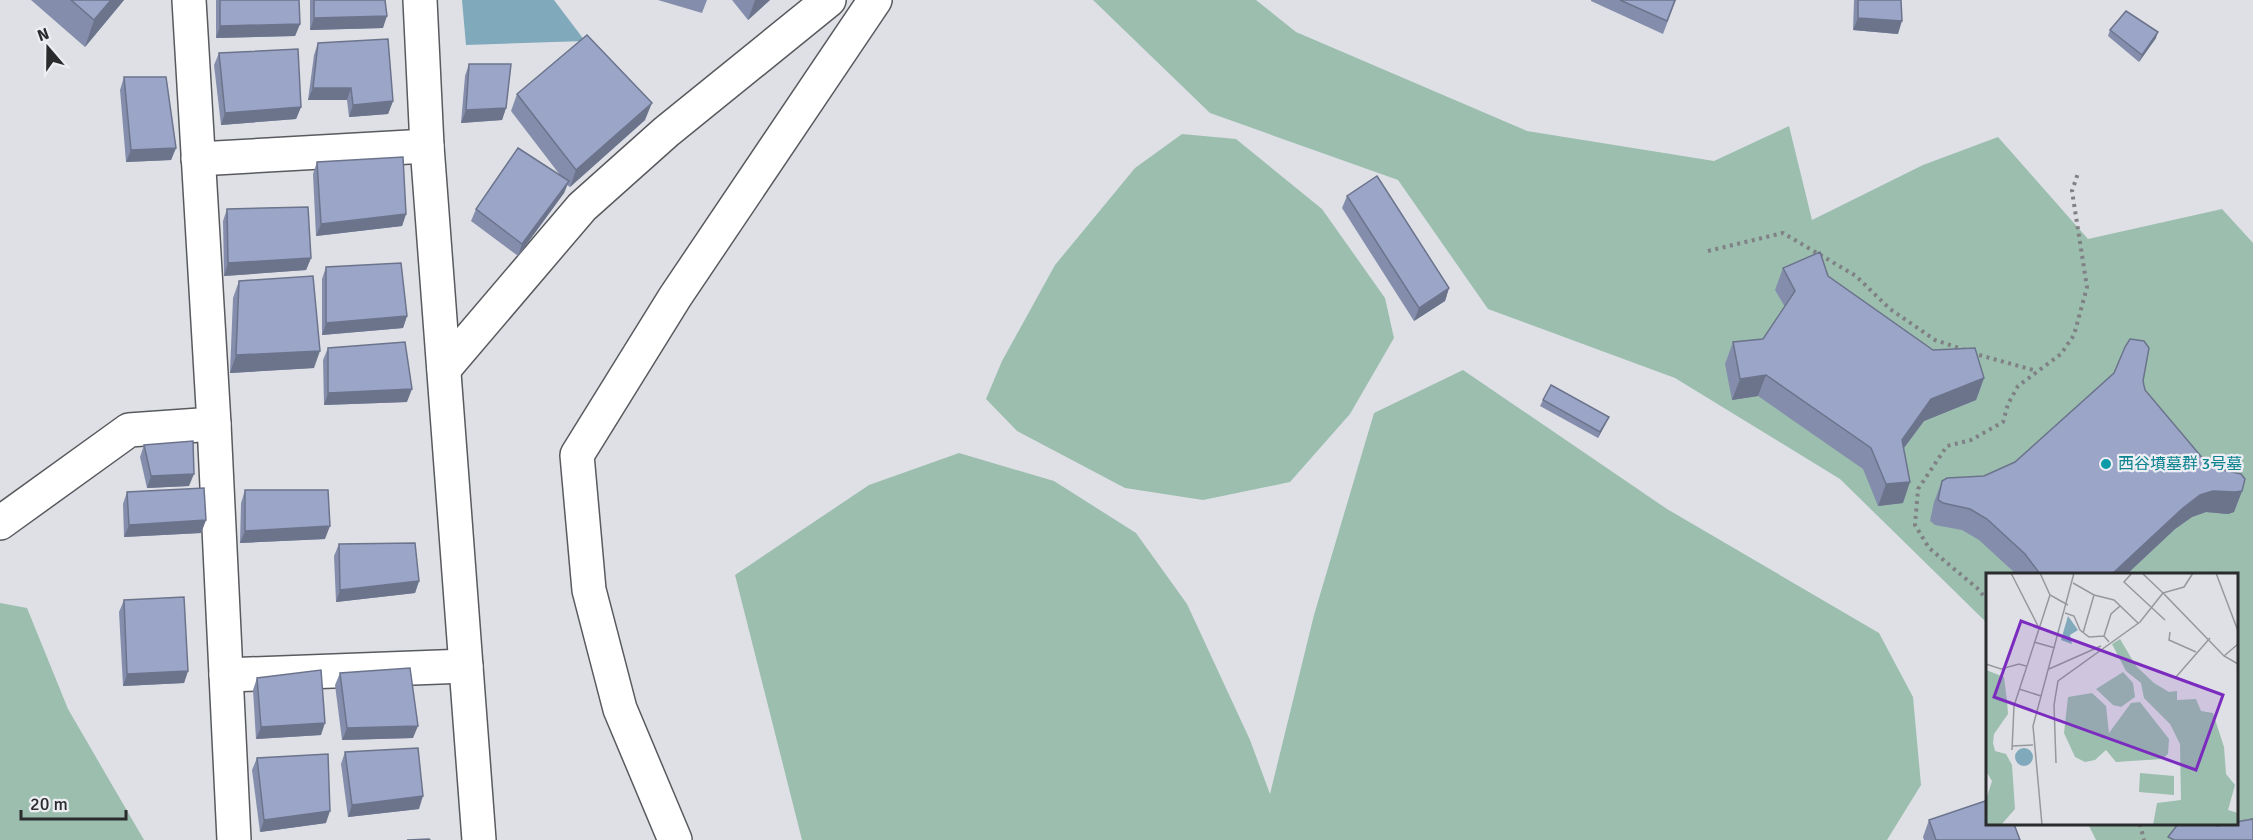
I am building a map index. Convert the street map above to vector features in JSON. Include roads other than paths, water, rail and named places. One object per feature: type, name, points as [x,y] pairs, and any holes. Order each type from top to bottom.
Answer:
[{"type":"street","points":[[189,0],[214,424],[234,840]]},
{"type":"street","points":[[420,0],[427,146],[479,840]]},
{"type":"street","points":[[444,369],[582,207],[666,132],[829,0]]},
{"type":"street","points":[[675,840],[620,709],[589,590],[577,455],[675,297],[875,0]]},
{"type":"street","points":[[198,159],[427,146]]},
{"type":"street","points":[[0,524],[129,430],[214,424]]},
{"type":"street","points":[[226,675],[466,666]]},
{"type":"water","points":[[462,0],[554,0],[585,41],[466,45]]},
{"type":"place","name":"西谷墳墓群 3号墓","points":[[2106,464]]}]
